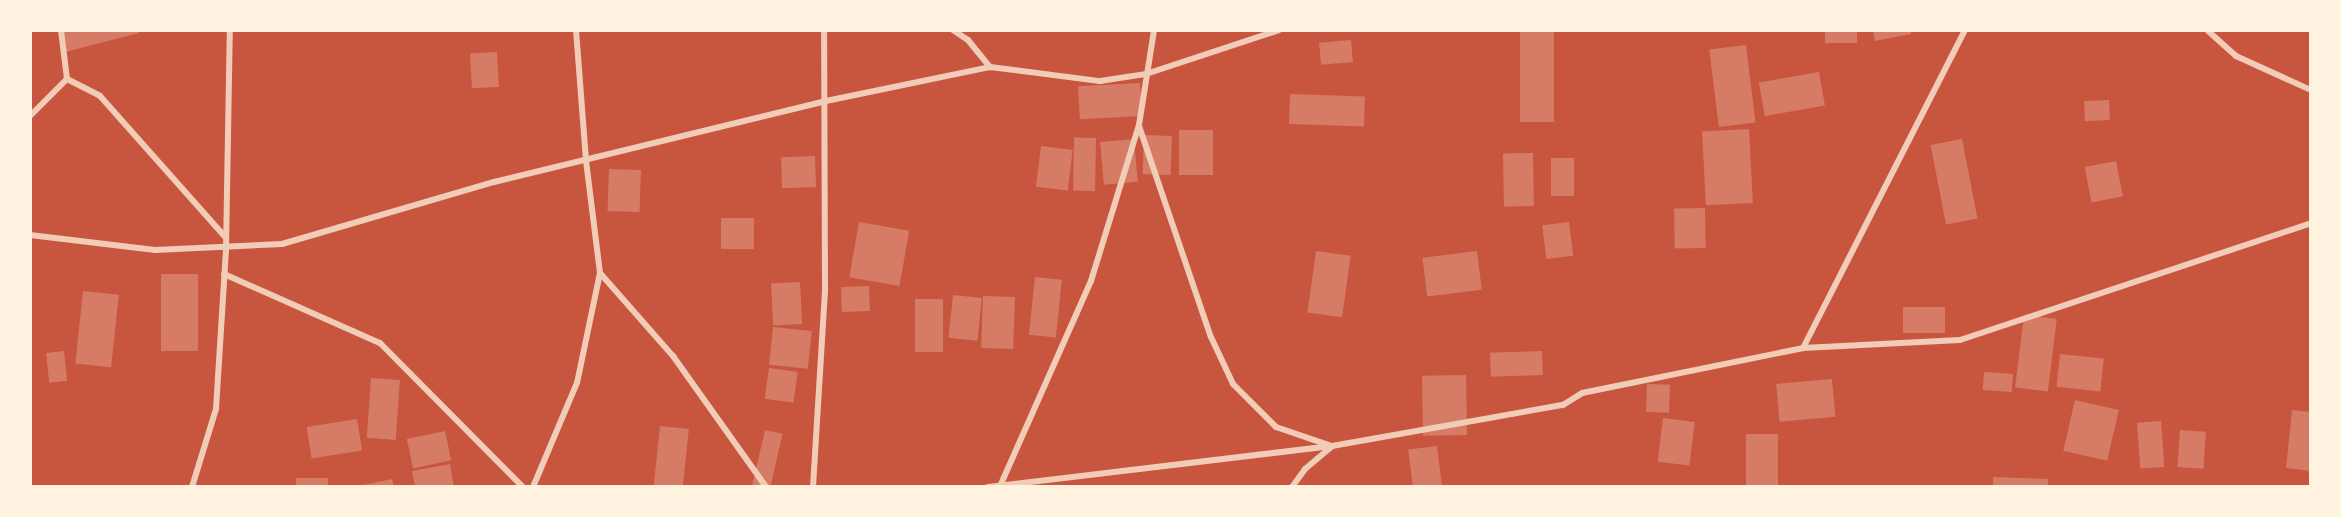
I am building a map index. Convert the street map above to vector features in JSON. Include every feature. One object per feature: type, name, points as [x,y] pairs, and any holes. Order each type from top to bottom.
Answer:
[{"type":"street","points":[[62,30],[67,78]]},
{"type":"street","points":[[192,487],[216,409],[226,249],[230,30]]},
{"type":"street","points":[[533,487],[577,383],[600,273],[586,160],[576,30]]},
{"type":"street","points":[[813,487],[825,288],[824,30]]},
{"type":"street","points":[[953,30],[968,40],[990,67]]},
{"type":"street","points":[[1000,485],[1091,281],[1139,125],[1154,30]]},
{"type":"street","points":[[30,235],[154,250],[226,249],[282,244],[494,182],[826,100],[990,67],[1100,81],[1146,74],[1279,30]]},
{"type":"street","points":[[1803,348],[1965,30]]},
{"type":"street","points":[[2207,30],[2236,56],[2311,90]]},
{"type":"street","points":[[30,116],[67,78]]},
{"type":"street","points":[[67,78],[100,96],[226,237]]},
{"type":"street","points":[[1139,125],[1210,337],[1233,384],[1276,427],[1332,446]]},
{"type":"street","points":[[988,487],[1332,446],[1563,405],[1582,393],[1803,348],[1960,340],[2311,223]]},
{"type":"street","points":[[600,273],[673,356],[766,487]]},
{"type":"street","points":[[224,274],[380,342],[523,487]]},
{"type":"street","points":[[1292,487],[1305,469],[1332,446]]},
{"type":"building","points":[[60,30],[138,30],[139,33],[65,52]]},
{"type":"building","points":[[1520,30],[1554,30],[1554,122],[1520,122]]},
{"type":"building","points":[[1825,30],[1857,30],[1857,43],[1825,43]]},
{"type":"building","points":[[1873,30],[1911,30],[1911,34],[1875,41]]},
{"type":"building","points":[[1351,40],[1353,62],[1321,65],[1319,43]]},
{"type":"building","points":[[1746,45],[1756,122],[1719,127],[1709,50]]},
{"type":"building","points":[[497,52],[499,87],[472,88],[470,53]]},
{"type":"building","points":[[1819,72],[1825,105],[1765,116],[1759,83]]},
{"type":"building","points":[[1140,83],[1142,116],[1080,119],[1078,86]]},
{"type":"building","points":[[1290,94],[1365,97],[1364,127],[1289,124]]},
{"type":"building","points":[[2109,100],[2110,120],[2085,121],[2084,101]]},
{"type":"building","points":[[1749,129],[1753,203],[1706,205],[1702,131]]},
{"type":"building","points":[[1179,130],[1213,130],[1213,175],[1179,175]]},
{"type":"building","points":[[1144,135],[1172,136],[1171,175],[1143,174]]},
{"type":"building","points":[[1074,138],[1096,138],[1095,191],[1073,191]]},
{"type":"building","points":[[1134,139],[1138,182],[1104,185],[1100,142]]},
{"type":"building","points":[[1962,139],[1977,219],[1946,225],[1931,145]]},
{"type":"building","points":[[1041,146],[1073,150],[1068,191],[1036,187]]},
{"type":"building","points":[[1533,153],[1534,206],[1504,207],[1503,154]]},
{"type":"building","points":[[815,156],[816,187],[782,188],[781,157]]},
{"type":"building","points":[[1551,158],[1574,158],[1574,196],[1551,196]]},
{"type":"building","points":[[2116,161],[2123,196],[2091,202],[2085,167]]},
{"type":"building","points":[[609,169],[641,170],[640,212],[608,211]]},
{"type":"building","points":[[1705,208],[1706,248],[1675,249],[1674,209]]},
{"type":"building","points":[[721,218],[754,218],[754,249],[721,249]]},
{"type":"building","points":[[859,222],[909,231],[900,286],[849,277]]},
{"type":"building","points":[[1569,222],[1573,256],[1546,259],[1542,225]]},
{"type":"building","points":[[1316,251],[1351,256],[1342,317],[1307,312]]},
{"type":"building","points":[[1477,251],[1482,290],[1427,296],[1422,258]]},
{"type":"building","points":[[161,274],[198,274],[198,351],[161,351]]},
{"type":"building","points":[[1035,277],[1062,280],[1056,338],[1029,335]]},
{"type":"building","points":[[800,282],[802,324],[773,325],[771,284]]},
{"type":"building","points":[[869,286],[870,311],[842,312],[841,287]]},
{"type":"building","points":[[83,291],[119,295],[111,367],[75,364]]},
{"type":"building","points":[[953,295],[982,298],[977,341],[949,338]]},
{"type":"building","points":[[983,296],[1015,297],[1013,349],[981,348]]},
{"type":"building","points":[[915,299],[943,299],[943,352],[915,352]]},
{"type":"building","points":[[1903,307],[1945,307],[1945,333],[1903,333]]},
{"type":"building","points":[[2024,315],[2057,319],[2048,391],[2015,387]]},
{"type":"building","points":[[773,327],[812,331],[808,369],[769,365]]},
{"type":"building","points":[[64,351],[67,381],[49,383],[46,353]]},
{"type":"building","points":[[1542,351],[1543,375],[1491,377],[1490,353]]},
{"type":"building","points":[[2060,354],[2104,359],[2100,391],[2057,387]]},
{"type":"building","points":[[769,368],[798,372],[793,403],[765,399]]},
{"type":"building","points":[[1984,372],[2013,374],[2012,392],[1983,390]]},
{"type":"building","points":[[1466,375],[1467,435],[1423,436],[1422,376]]},
{"type":"building","points":[[371,378],[400,380],[396,440],[367,438]]},
{"type":"building","points":[[1832,379],[1835,417],[1780,422],[1776,384]]},
{"type":"building","points":[[1647,384],[1670,385],[1669,413],[1646,412]]},
{"type":"building","points":[[2075,400],[2119,410],[2107,461],[2063,451]]},
{"type":"building","points":[[2292,410],[2311,412],[2311,471],[2286,468]]},
{"type":"building","points":[[1663,418],[1695,422],[1689,466],[1658,462]]},
{"type":"building","points":[[357,419],[362,451],[312,459],[307,427]]},
{"type":"building","points":[[2161,421],[2164,467],[2140,469],[2137,423]]},
{"type":"building","points":[[660,426],[689,429],[683,487],[654,487]]},
{"type":"building","points":[[765,430],[783,434],[770,487],[752,487]]},
{"type":"building","points":[[2180,430],[2206,432],[2203,469],[2177,467]]},
{"type":"building","points":[[445,431],[451,460],[413,468],[407,439]]},
{"type":"building","points":[[1746,434],[1778,434],[1778,487],[1746,487]]},
{"type":"building","points":[[1437,446],[1442,487],[1413,487],[1408,450]]},
{"type":"building","points":[[450,464],[454,487],[415,487],[412,471]]},
{"type":"building","points":[[1993,477],[2048,479],[2048,487],[1993,487]]},
{"type":"building","points":[[296,478],[328,478],[328,487],[296,487]]},
{"type":"building","points":[[392,479],[394,487],[359,487],[359,486]]}]
